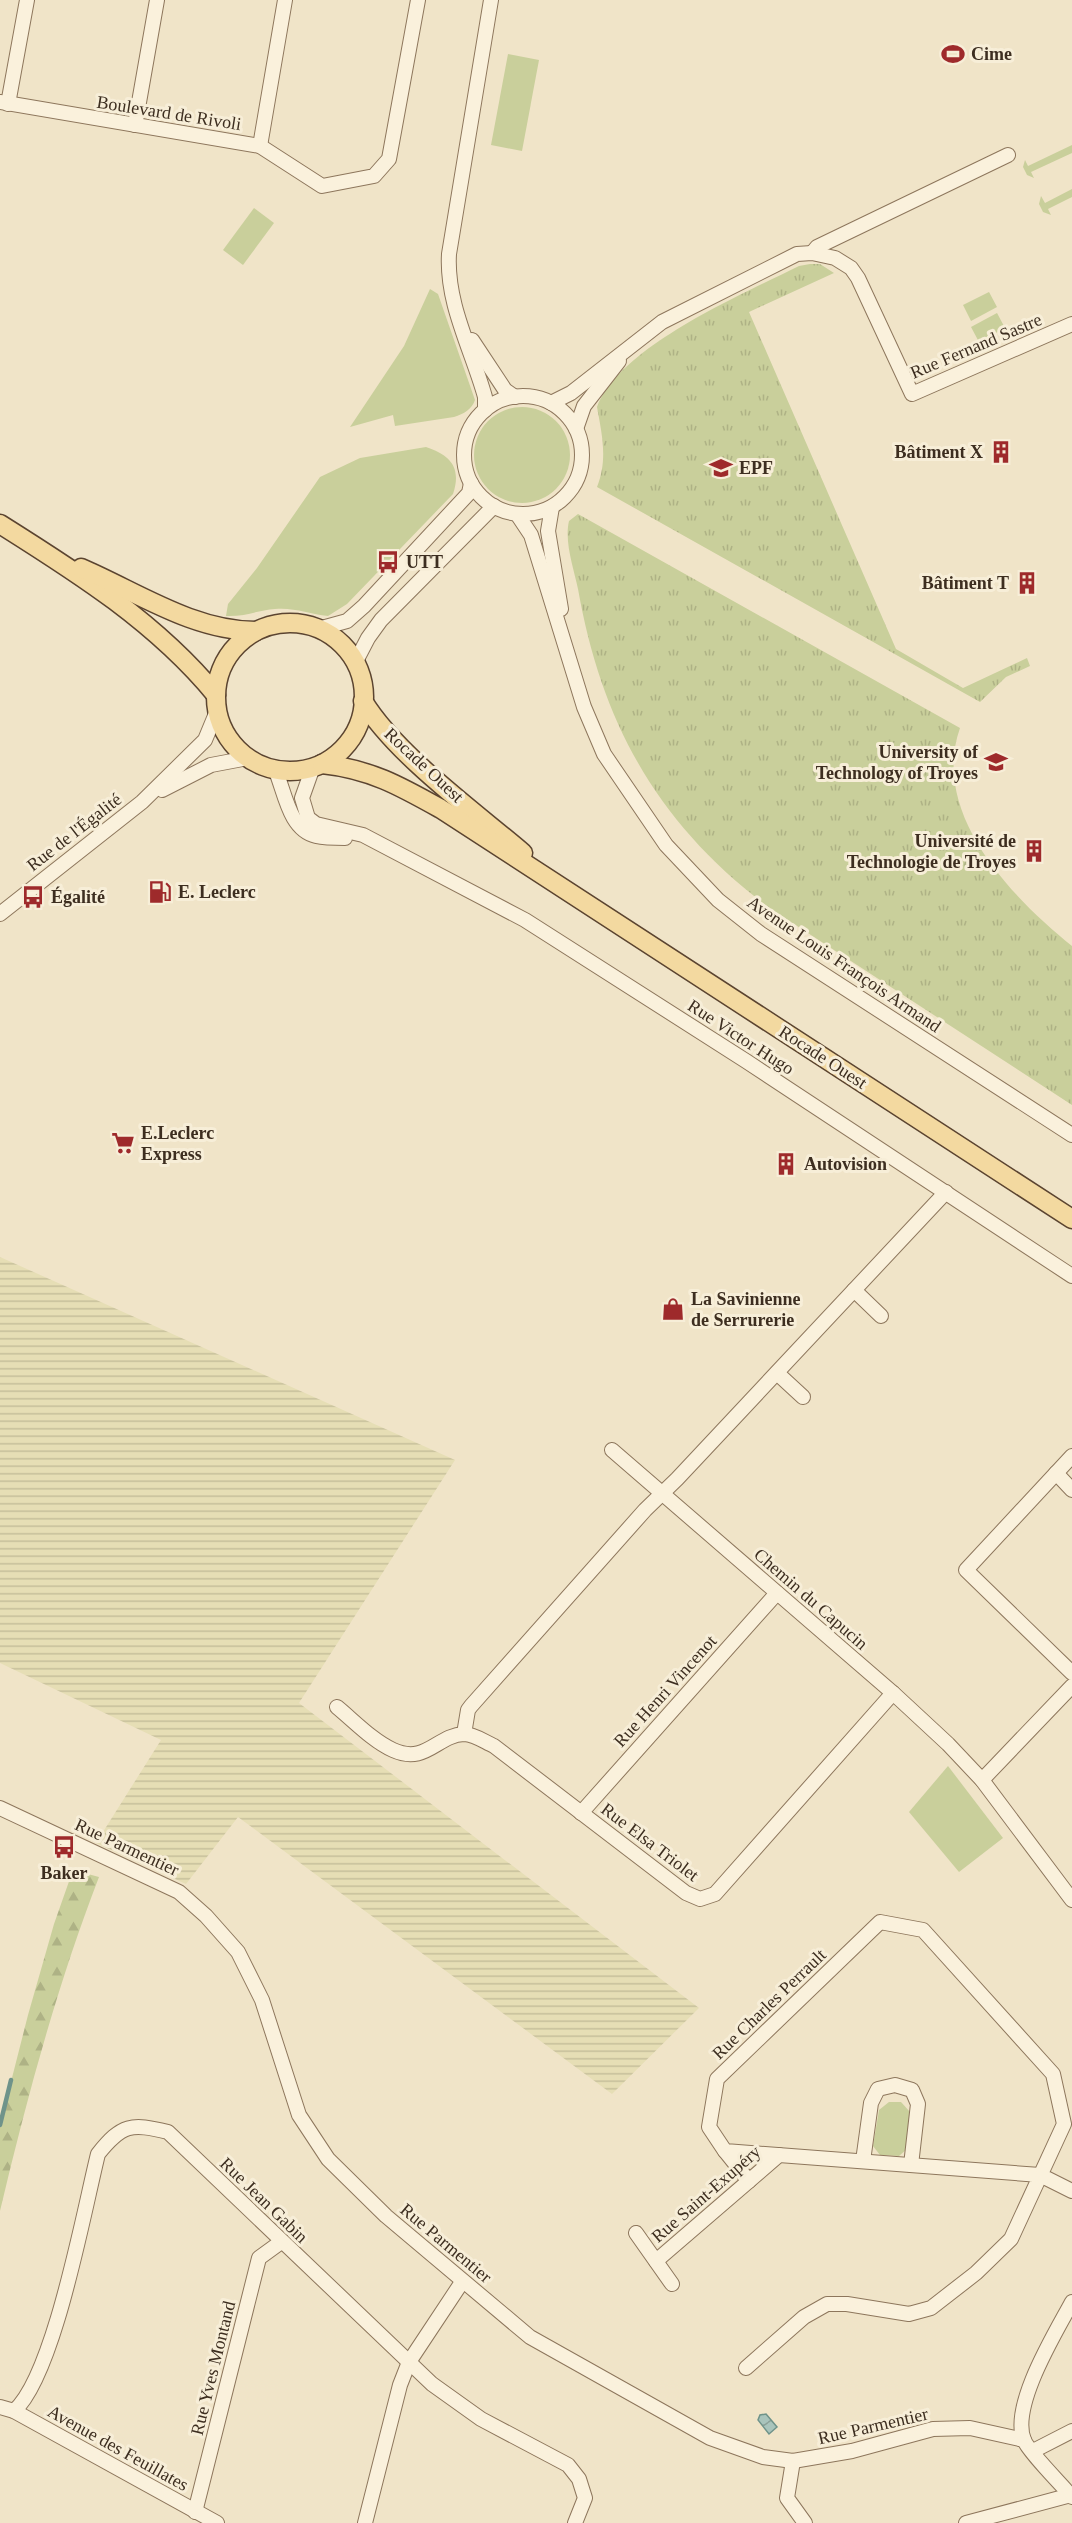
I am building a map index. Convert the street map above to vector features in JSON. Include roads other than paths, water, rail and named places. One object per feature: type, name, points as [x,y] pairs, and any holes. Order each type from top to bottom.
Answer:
[{"type":"main road","points":[[0,524],[46,553],[155,632],[216,703],[228,737],[248,758],[275,770],[294,771],[318,765],[339,753],[351,738],[360,720],[363,701],[362,682],[355,663],[333,638],[318,629],[293,623],[268,626],[240,642],[227,657],[219,675],[216,703]]},
{"type":"main road","points":[[46,553],[197,622],[235,631],[256,631]]},
{"type":"main road","name":"Rocade Ouest","points":[[363,701],[373,716],[410,755],[572,895]]},
{"type":"main road","name":"Rocade Ouest","points":[[318,765],[351,767],[386,778],[441,809],[1072,1219]]},
{"type":"street","points":[[4,103],[27,0]]},
{"type":"street","points":[[135,125],[157,0]]},
{"type":"street","points":[[260,146],[285,0]]},
{"type":"street","name":"Boulevard de Rivoli","points":[[4,103],[260,146],[322,186],[374,176],[389,159],[418,0]]},
{"type":"street","points":[[485,410],[485,397],[451,296],[448,274],[449,254],[491,0]]},
{"type":"street","points":[[551,403],[571,393],[662,322],[703,299],[797,254],[812,253],[817,247],[864,223],[1008,155]]},
{"type":"street","name":"Rue Fernand Sastre","points":[[812,253],[836,258],[850,268],[858,278],[912,394],[1072,324]]},
{"type":"street","points":[[461,322],[493,374],[505,390],[515,397]]},
{"type":"street","points":[[576,429],[584,406],[637,340]]},
{"type":"street","points":[[515,397],[533,397],[551,403],[566,414],[576,429],[582,454],[577,479],[566,495],[552,507],[535,513],[517,514],[494,506],[477,492],[471,483],[464,458],[466,441],[472,426],[485,410],[515,397]]},
{"type":"street","points":[[318,629],[347,621],[364,606],[470,493],[471,483]]},
{"type":"street","points":[[355,663],[360,651],[381,620],[494,506]]},
{"type":"street","name":"Avenue Louis François Armand","points":[[552,507],[548,531],[569,658]]},
{"type":"street","name":"Avenue Louis François Armand","points":[[517,514],[531,535],[584,707],[604,754],[666,845],[718,900],[761,934],[1072,1135]]},
{"type":"street","points":[[142,802],[205,740],[216,703]]},
{"type":"street","points":[[142,802],[211,765],[248,758]]},
{"type":"street","name":"Rue Victor Hugo","points":[[318,765],[302,798],[308,818],[316,824],[363,835],[525,920],[1072,1276]]},
{"type":"street","name":"Rue Victor Hugo","points":[[275,770],[294,820],[301,829],[315,836],[380,844]]},
{"type":"street","name":"Rue de l'Égalité","points":[[0,914],[142,802]]},
{"type":"street","points":[[337,1707],[393,1750],[405,1754],[417,1754],[464,1734],[468,1710],[471,1706],[662,1493],[946,1192]]},
{"type":"street","points":[[854,1290],[881,1316]]},
{"type":"street","points":[[777,1372],[804,1397]]},
{"type":"street","name":"Chemin du Capucin","points":[[612,1450],[893,1693],[982,1780],[1072,1900]]},
{"type":"street","points":[[1072,1456],[966,1570],[1072,1672]]},
{"type":"street","points":[[1056,1473],[1072,1490]]},
{"type":"street","name":"Rue Henri Vincenot","points":[[581,1813],[777,1593]]},
{"type":"street","points":[[982,1780],[1072,1686]]},
{"type":"street","name":"Rue Elsa Triolet","points":[[464,1734],[494,1746],[702,1906],[893,1693]]},
{"type":"street","name":"Rue Parmentier","points":[[0,1808],[179,1892],[206,1916],[238,1952],[262,2000],[299,2115],[312,2138],[354,2187],[462,2282],[530,2337],[710,2438],[763,2457],[793,2461],[852,2451],[933,2429],[970,2428],[1028,2445]]},
{"type":"street","name":"Rue Charles Perrault","points":[[725,2151],[709,2127],[717,2079],[880,1922],[923,1930],[1053,2074],[1064,2124],[1040,2175]]},
{"type":"street","points":[[863,2161],[871,2103],[878,2089],[895,2085],[912,2090],[918,2104],[911,2165]]},
{"type":"street","name":"Rue Jean Gabin","points":[[7,2409],[24,2399],[48,2351],[98,2154],[116,2132],[144,2126],[168,2132],[432,2384],[481,2419],[568,2465],[579,2479],[585,2498],[575,2523]]},
{"type":"street","points":[[725,2151],[1040,2175],[1072,2191]]},
{"type":"street","points":[[725,2151],[749,2181]]},
{"type":"street","name":"Rue Saint-Exupéry","points":[[656,2261],[779,2155]]},
{"type":"street","points":[[746,2368],[804,2317],[826,2304],[847,2304],[909,2314],[931,2308],[976,2273],[1011,2239],[1040,2175]]},
{"type":"street","name":"Rue Saint-Exupéry","points":[[636,2233],[672,2284]]},
{"type":"street","name":"Rue Yves Montand","points":[[195,2512],[259,2258],[281,2242]]},
{"type":"street","points":[[365,2523],[400,2385],[409,2362],[462,2282]]},
{"type":"street","points":[[966,2523],[1071,2496],[1028,2445],[1022,2418],[1032,2378],[1072,2302]]},
{"type":"street","name":"Avenue des Feuillates","points":[[7,2409],[217,2523]]},
{"type":"street","points":[[1028,2445],[1072,2431]]},
{"type":"street","points":[[793,2461],[787,2498],[805,2523]]},
{"type":"water","points":[[766,2414],[777,2427],[769,2434],[758,2420],[760,2415]]},
{"type":"waterway","points":[[0,2125],[11,2080]]},
{"type":"place","name":"Cime","points":[[953,54]]},
{"type":"place","name":"Bâtiment X","points":[[1001,452]]},
{"type":"place","name":"EPF","points":[[721,468]]},
{"type":"place","name":"UTT","points":[[388,562]]},
{"type":"place","name":"Bâtiment T","points":[[1027,583]]},
{"type":"place","name":"University of Technology of Troyes","points":[[996,762]]},
{"type":"place","name":"Université de Technologie de Troyes","points":[[1034,851]]},
{"type":"place","name":"E. Leclerc","points":[[160,892]]},
{"type":"place","name":"Égalité","points":[[33,897]]},
{"type":"place","name":"E.Leclerc Express","points":[[123,1143]]},
{"type":"place","name":"Autovision","points":[[786,1164]]},
{"type":"place","name":"La Savinienne de Serrurerie","points":[[673,1309]]},
{"type":"place","name":"Baker","points":[[64,1847]]}]
